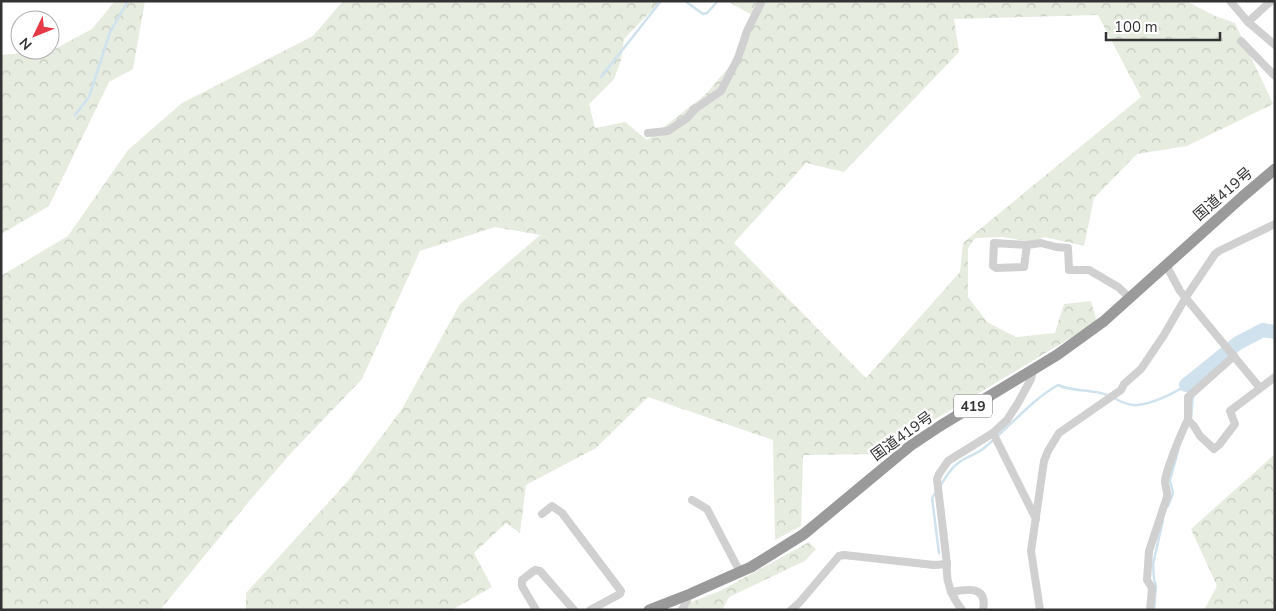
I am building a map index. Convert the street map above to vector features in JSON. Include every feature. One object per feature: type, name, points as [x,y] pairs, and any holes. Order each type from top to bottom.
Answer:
[{"type":"highway","name":"国道419号","points":[[649,610],[751,567],[804,534],[910,446],[1057,355],[1104,321],[1242,196],[1275,169]]},
{"type":"street","points":[[648,134],[668,131],[721,91],[738,58],[747,31],[762,1]]},
{"type":"street","points":[[1230,1],[1248,22],[1275,46]]},
{"type":"street","points":[[1248,22],[1271,1]]},
{"type":"street","points":[[1241,41],[1275,76]]},
{"type":"street","points":[[1040,610],[1031,551],[1044,461],[1055,438],[1065,428],[1121,390],[1124,384],[1140,369],[1164,335],[1186,297],[1219,251],[1275,224]]},
{"type":"street","points":[[1027,245],[1024,267],[996,268],[993,266],[994,242],[1027,245],[1041,243],[1068,248],[1069,270],[1089,270],[1118,287],[1130,298]]},
{"type":"street","points":[[1166,264],[1180,291],[1260,388]]},
{"type":"street","points":[[1150,610],[1152,588],[1147,580],[1149,550],[1168,492],[1165,481],[1182,430],[1188,420],[1188,397],[1233,355]]},
{"type":"street","points":[[962,610],[951,592],[946,575],[937,479],[948,461],[993,433],[1006,420],[1031,379],[1033,370]]},
{"type":"street","points":[[1188,420],[1200,436],[1214,449],[1235,424],[1230,410],[1275,377]]},
{"type":"street","points":[[993,433],[1036,519]]},
{"type":"street","points":[[692,500],[707,509],[740,572]]},
{"type":"street","points":[[542,514],[552,506],[562,513],[621,591],[620,594],[590,610]]},
{"type":"street","points":[[791,610],[839,556],[844,554],[934,565],[946,564]]},
{"type":"street","points":[[536,610],[522,586],[522,580],[535,570],[540,571],[569,608]]},
{"type":"street","points":[[951,592],[970,588],[976,589],[984,601],[983,610]]},
{"type":"street","points":[[682,610],[690,594]]},
{"type":"green space","points":[[115,1],[145,1],[133,69],[109,82],[49,206],[1,234],[1,55],[10,54],[10,60],[60,60],[60,46],[92,29]]},
{"type":"green space","points":[[343,1],[661,1],[624,39],[621,60],[614,79],[589,104],[595,128],[625,122],[647,140],[705,95],[735,60],[752,15],[727,1],[1188,2],[1215,16],[1235,23],[1273,104],[1187,146],[1137,154],[1094,198],[1084,246],[1044,237],[1033,242],[1002,237],[975,238],[968,248],[968,297],[987,322],[1016,337],[1055,333],[1064,304],[1091,301],[1097,322],[924,426],[883,454],[803,455],[801,526],[775,540],[773,440],[648,397],[596,448],[526,485],[520,533],[506,523],[474,553],[492,587],[452,610],[246,610],[246,593],[348,481],[402,409],[460,304],[540,235],[495,227],[420,251],[362,379],[292,452],[160,610],[1,610],[1,276],[68,236],[128,150],[182,103],[313,36]],"holes":[[[1098,15],[1141,97],[963,243],[960,272],[866,378],[734,243],[806,163],[844,172],[959,52],[954,19]]]},
{"type":"green space","points":[[1275,454],[1275,610],[1204,610],[1217,586],[1191,529]]},
{"type":"green space","points":[[809,542],[816,549],[805,561],[729,597],[721,610],[671,610],[720,591]]},
{"type":"waterway","points":[[75,115],[89,97],[110,32],[128,1]]},
{"type":"waterway","points":[[601,77],[661,1]]},
{"type":"waterway","points":[[685,1],[703,14],[707,13],[718,1]]},
{"type":"waterway","points":[[1186,385],[1238,343],[1263,330],[1275,332]]},
{"type":"waterway","points":[[940,486],[954,466],[984,448],[1038,399],[1058,385],[1109,396]]},
{"type":"waterway","points":[[1114,398],[1134,405],[1149,403],[1163,398],[1186,385],[1193,396],[1191,419]]},
{"type":"waterway","points":[[1168,506],[1173,493],[1170,480],[1178,451]]},
{"type":"waterway","points":[[936,492],[932,498],[939,553]]},
{"type":"waterway","points":[[1154,610],[1156,586],[1153,564],[1163,520]]}]
